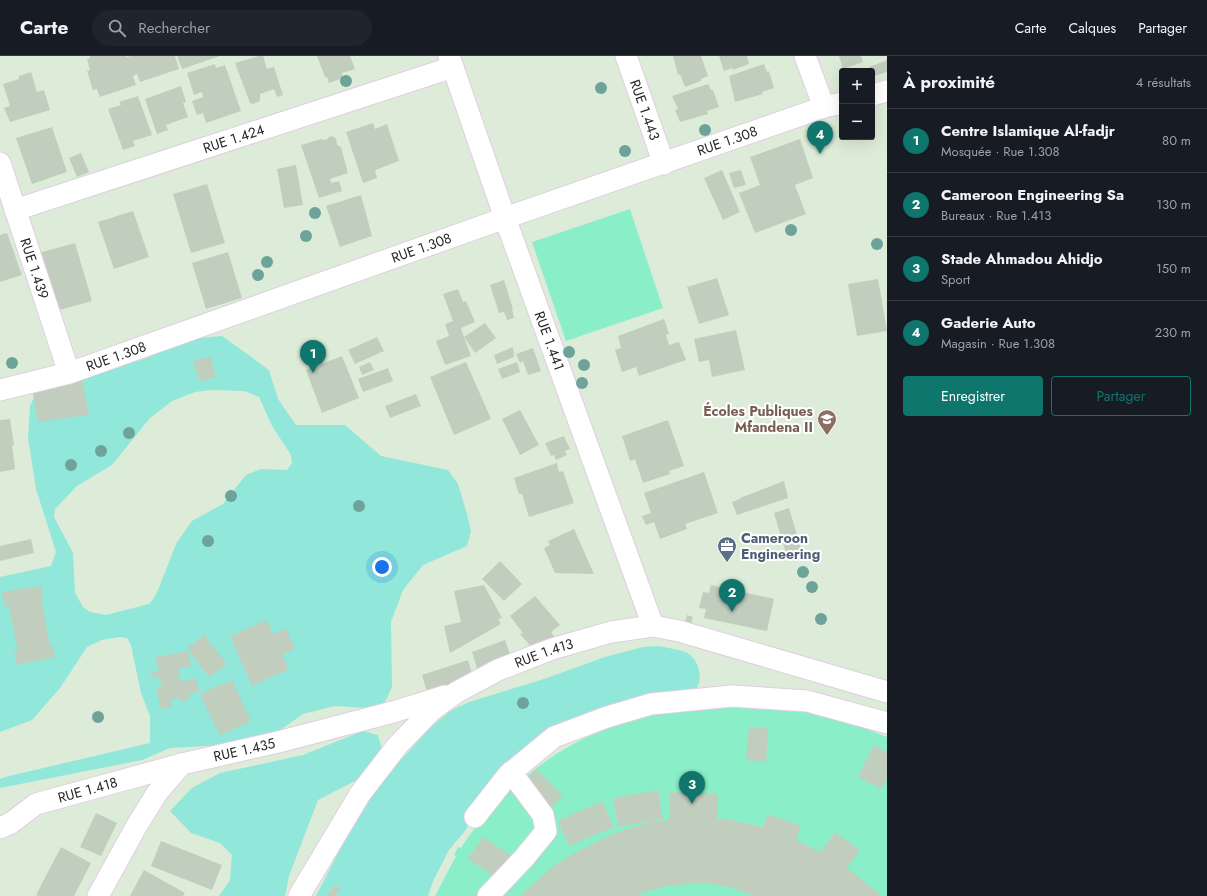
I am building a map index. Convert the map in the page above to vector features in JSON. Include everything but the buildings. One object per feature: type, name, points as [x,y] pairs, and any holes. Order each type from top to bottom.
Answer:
[{"type":"street","name":"RUE 1.443","points":[[626,56],[664,164]]},
{"type":"street","points":[[805,56],[833,105]]},
{"type":"street","name":"RUE 1.424","points":[[15,210],[451,62]]},
{"type":"street","name":"RUE 1.441","points":[[451,62],[505,218],[653,626]]},
{"type":"street","points":[[875,94],[887,91]]},
{"type":"street","name":"RUE 1.308","points":[[0,390],[70,373],[505,218],[833,105]]},
{"type":"street","name":"RUE 1.439","points":[[0,163],[70,373]]},
{"type":"street","name":"RUE 1.413","points":[[299,896],[360,794],[397,746],[432,710],[457,692],[498,670],[552,649],[611,632],[653,626],[679,631],[887,692]]},
{"type":"street","name":"RUE 1.435","points":[[182,764],[278,742],[393,712],[457,692]]},
{"type":"street","points":[[475,817],[511,772],[554,737],[607,717],[651,704],[732,696],[807,701],[887,723]]},
{"type":"street","points":[[98,896],[136,826],[157,793],[182,764]]},
{"type":"street","name":"RUE 1.418","points":[[0,828],[10,823],[36,804],[182,764]]},
{"type":"street","points":[[488,896],[524,858],[546,831],[543,815],[511,772]]},
{"type":"shaded area","points":[[222,336],[269,370],[278,399],[296,425],[345,425],[381,456],[448,470],[458,484],[467,514],[471,531],[467,546],[423,565],[403,590],[391,622],[392,687],[384,704],[369,708],[334,706],[303,714],[262,743],[170,748],[142,760],[0,788],[0,779],[5,777],[150,743],[150,716],[141,693],[131,645],[127,638],[119,637],[102,640],[87,647],[60,688],[32,720],[0,732],[0,577],[51,566],[56,552],[36,489],[28,438],[30,406],[37,391],[51,383],[144,359],[188,339]],"holes":[[[212,390],[244,391],[259,397],[272,426],[291,455],[292,463],[287,470],[261,469],[246,475],[223,504],[192,521],[177,542],[158,590],[149,604],[106,615],[90,612],[83,607],[75,593],[73,553],[54,517],[55,509],[77,486],[112,465],[150,418],[172,401],[195,392]]]},
{"type":"shaded area","points":[[659,646],[683,651],[693,658],[700,674],[700,679],[696,690],[555,745],[476,809],[465,831],[449,850],[433,881],[428,896],[316,896],[367,797],[432,726],[452,710],[469,702],[544,679],[605,657],[643,647]]},
{"type":"shaded area","points":[[363,731],[378,735],[386,765],[318,800],[289,876],[285,896],[219,896],[230,880],[232,855],[220,843],[191,833],[170,811],[192,788],[220,773],[303,755]]},
{"type":"green space","points":[[630,209],[663,308],[566,341],[532,242]]},
{"type":"green space","points":[[717,707],[757,707],[794,710],[825,715],[887,737],[887,896],[435,896],[456,856],[454,855],[458,847],[461,848],[481,821],[524,778],[545,761],[568,747],[591,735],[640,718],[693,709]]},
{"type":"place","name":"Gaderie Auto","points":[[820,154]]},
{"type":"place","name":"Centre Islamique Al-fadjr","points":[[313,373]]},
{"type":"place","name":"Écoles Publiques Mfandena II","points":[[827,436]]},
{"type":"place","name":"Cameroon Engineering","points":[[727,563]]},
{"type":"place","name":"Cameroon Engineering Sa","points":[[732,612]]},
{"type":"place","name":"Stade Ahmadou Ahidjo","points":[[692,804]]}]
